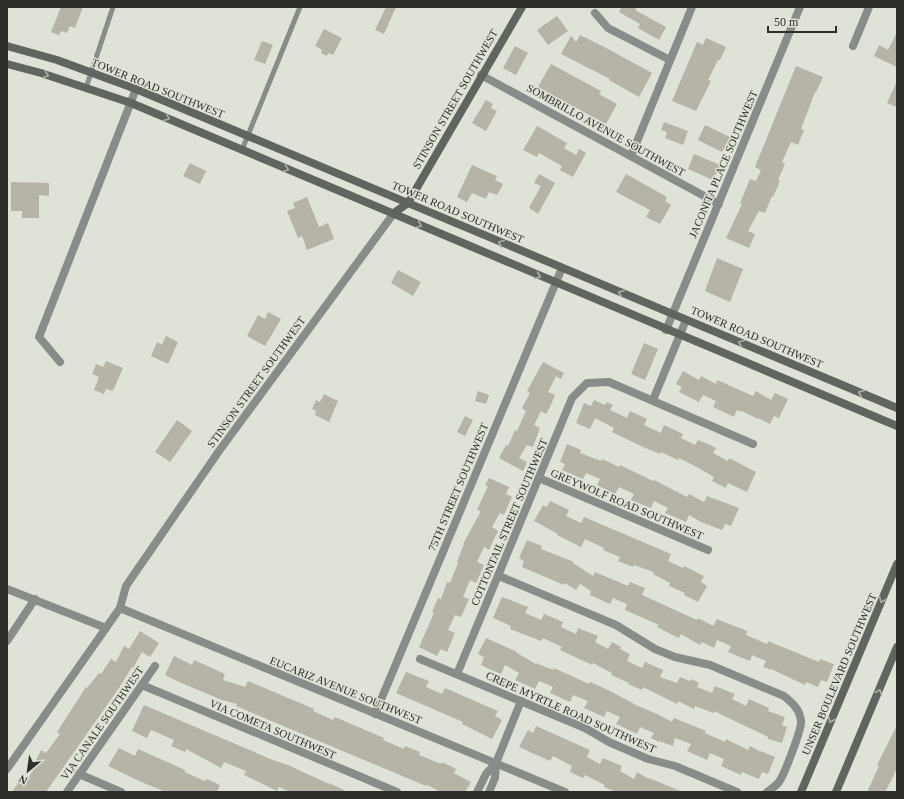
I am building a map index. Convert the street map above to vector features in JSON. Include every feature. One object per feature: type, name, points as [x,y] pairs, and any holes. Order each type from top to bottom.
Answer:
[{"type":"street","name":"STINSON STREET SOUTHWEST","points":[[7,769],[120,608],[126,586],[219,451],[394,213],[408,203],[481,75],[522,7]]},
{"type":"street","points":[[631,156],[692,7]]},
{"type":"street","name":"JACONITA PLACE SOUTHWEST","points":[[666,330],[800,7]]},
{"type":"street","points":[[853,46],[869,7]]},
{"type":"street","points":[[596,14],[608,28],[670,60]]},
{"type":"street","name":"TOWER ROAD SOUTHWEST","points":[[7,46],[57,60],[136,89],[897,408]]},
{"type":"street","points":[[8,67],[86,88],[131,103],[394,213],[666,330],[897,426]]},
{"type":"street","name":"SOMBRILLO AVENUE SOUTHWEST","points":[[481,75],[719,204]]},
{"type":"street","points":[[60,362],[39,337],[136,89]]},
{"type":"street","name":"75TH STREET SOUTHWEST","points":[[375,714],[562,268]]},
{"type":"street","points":[[686,320],[653,400],[753,444]]},
{"type":"street","name":"COTTONTAIL STREET SOUTHWEST","points":[[457,674],[572,398],[587,383],[609,382],[653,400]]},
{"type":"street","points":[[888,422],[897,432]]},
{"type":"street","name":"GREYWOLF ROAD SOUTHWEST","points":[[539,478],[708,550]]},
{"type":"street","name":"UNSER BOULEVARD SOUTHWEST","points":[[801,792],[897,564]]},
{"type":"street","points":[[499,576],[616,626],[655,649],[675,657],[710,666],[784,696],[798,711],[801,721],[800,734],[779,782],[767,792]]},
{"type":"street","points":[[7,589],[106,628]]},
{"type":"street","points":[[7,641],[35,599]]},
{"type":"street","name":"EUCARIZ AVENUE SOUTHWEST","points":[[120,608],[565,792]]},
{"type":"street","points":[[836,792],[897,647]]},
{"type":"street","name":"CREPE MYRTLE ROAD SOUTHWEST","points":[[420,659],[522,700],[585,728],[609,742],[648,759],[675,766],[737,792]]},
{"type":"street","name":"VIA CANALE SOUTHWEST","points":[[67,792],[155,666]]},
{"type":"street","name":"VIA COMETA SOUTHWEST","points":[[142,685],[397,792]]},
{"type":"street","points":[[489,792],[495,778],[496,763],[522,700]]},
{"type":"street","points":[[477,792],[486,774],[496,763]]},
{"type":"street","points":[[79,774],[121,792]]},
{"type":"lane","points":[[86,88],[90,72],[113,7]]},
{"type":"lane","points":[[242,150],[300,7]]},
{"type":"building","points":[[61,7],[83,7],[75,28],[70,26],[67,33],[61,31],[59,35],[51,32]]},
{"type":"building","points":[[386,7],[396,7],[384,34],[375,30]]},
{"type":"building","points":[[622,7],[637,7],[635,10],[666,27],[659,40],[638,28],[640,24],[619,12]]},
{"type":"building","points":[[557,16],[568,31],[548,45],[537,30]]},
{"type":"building","points":[[324,29],[342,38],[333,55],[328,53],[327,56],[321,53],[322,50],[315,46]]},
{"type":"building","points":[[897,32],[897,67],[874,56],[879,45],[888,50]]},
{"type":"building","points":[[580,35],[652,73],[639,97],[609,80],[610,79],[561,54],[571,36],[576,42]]},
{"type":"building","points":[[706,38],[726,47],[708,80],[711,81],[696,111],[672,101],[697,42],[703,45]]},
{"type":"building","points":[[262,41],[273,45],[265,64],[254,60]]},
{"type":"building","points":[[515,46],[528,53],[516,75],[503,68]]},
{"type":"building","points":[[551,64],[601,91],[599,94],[617,104],[606,124],[538,87]]},
{"type":"building","points":[[796,66],[823,77],[815,92],[801,129],[804,130],[798,145],[791,142],[782,162],[785,164],[773,197],[772,196],[765,213],[759,211],[748,231],[755,234],[749,248],[726,238],[742,204],[740,203],[750,179],[756,181],[761,170],[755,167]]},
{"type":"building","points":[[897,81],[897,107],[887,103]]},
{"type":"building","points":[[486,100],[493,104],[491,108],[497,111],[486,131],[472,123]]},
{"type":"building","points":[[664,122],[688,131],[683,145],[665,138],[667,132],[661,130]]},
{"type":"building","points":[[705,125],[730,137],[722,152],[698,140]]},
{"type":"building","points":[[537,126],[567,143],[564,148],[576,155],[579,149],[586,153],[573,177],[560,170],[562,166],[539,153],[537,157],[523,150]]},
{"type":"building","points":[[694,154],[720,165],[713,180],[688,169]]},
{"type":"building","points":[[190,163],[206,171],[200,184],[183,176]]},
{"type":"building","points":[[472,165],[497,176],[495,180],[503,184],[497,195],[489,192],[486,199],[472,193],[467,202],[457,197]]},
{"type":"building","points":[[539,174],[555,183],[538,214],[529,208],[541,186],[534,183]]},
{"type":"building","points":[[626,174],[667,197],[665,201],[671,205],[660,224],[646,217],[650,210],[616,192]]},
{"type":"building","points":[[11,182],[49,183],[49,196],[39,195],[39,218],[22,218],[22,211],[11,211]]},
{"type":"building","points":[[307,197],[319,227],[328,223],[334,239],[307,250],[302,236],[298,238],[287,211],[295,208],[293,203]]},
{"type":"building","points":[[717,258],[743,269],[730,302],[705,291]]},
{"type":"building","points":[[398,270],[421,282],[413,296],[391,283]]},
{"type":"building","points":[[268,312],[281,319],[265,346],[247,336],[258,315],[265,319]]},
{"type":"building","points":[[166,336],[178,342],[168,364],[151,356],[157,342],[162,345]]},
{"type":"building","points":[[644,343],[658,349],[645,380],[631,374]]},
{"type":"building","points":[[106,361],[123,368],[113,391],[106,389],[104,394],[94,390],[99,377],[92,374],[96,364],[103,367]]},
{"type":"building","points":[[543,362],[564,373],[561,379],[556,376],[548,392],[555,395],[550,407],[546,414],[541,411],[534,425],[540,428],[533,447],[527,445],[519,458],[527,462],[523,471],[499,458],[506,445],[508,446],[515,430],[517,431],[526,411],[522,408],[530,393],[527,391]]},
{"type":"building","points":[[683,371],[699,380],[701,376],[716,384],[717,380],[753,396],[756,391],[771,400],[775,393],[788,399],[779,418],[774,416],[770,424],[737,410],[734,417],[713,407],[716,401],[703,395],[699,402],[679,392],[682,387],[676,384]]},
{"type":"building","points":[[478,391],[489,395],[486,404],[475,401]]},
{"type":"building","points":[[324,394],[338,401],[329,422],[315,415],[316,411],[312,409],[316,400],[320,402]]},
{"type":"building","points":[[594,400],[605,405],[607,402],[613,405],[610,410],[627,418],[630,411],[647,419],[644,425],[661,433],[664,425],[683,434],[681,438],[695,445],[698,440],[710,445],[716,448],[713,453],[728,461],[729,458],[756,472],[747,492],[728,483],[726,488],[712,481],[714,477],[697,467],[679,458],[678,460],[661,452],[660,454],[643,447],[612,432],[614,428],[595,418],[590,429],[576,423],[584,403],[591,406]]},
{"type":"building","points":[[465,416],[473,420],[465,436],[457,432]]},
{"type":"building","points":[[177,420],[192,431],[170,462],[155,452]]},
{"type":"building","points":[[567,444],[581,450],[580,453],[601,461],[602,459],[619,467],[620,465],[687,497],[689,494],[704,502],[707,496],[739,508],[731,526],[725,524],[722,530],[701,522],[689,515],[686,522],[665,513],[668,508],[654,501],[651,508],[631,500],[634,494],[619,487],[615,494],[597,485],[600,479],[586,473],[583,479],[562,470],[565,464],[560,462]]},
{"type":"building","points":[[489,478],[509,487],[506,494],[512,497],[504,515],[500,513],[492,527],[498,531],[489,550],[484,547],[477,562],[484,565],[476,583],[470,580],[463,597],[469,599],[461,617],[455,615],[448,630],[455,633],[447,652],[441,649],[437,656],[419,647],[434,613],[432,612],[438,598],[441,599],[447,582],[450,583],[458,563],[457,562],[463,544],[481,511],[477,510],[488,486],[485,486]]},
{"type":"building","points":[[550,501],[569,510],[566,516],[581,523],[584,517],[671,554],[668,561],[683,568],[684,566],[704,576],[701,582],[707,586],[698,602],[684,595],[685,593],[669,586],[670,583],[653,574],[654,572],[634,565],[633,567],[618,561],[620,557],[603,550],[604,548],[585,539],[581,547],[534,521],[543,505],[547,507]]},
{"type":"building","points":[[527,540],[542,546],[541,549],[574,562],[573,563],[593,576],[595,572],[628,586],[630,582],[645,588],[642,595],[697,620],[698,618],[713,626],[717,619],[747,631],[746,635],[767,644],[768,641],[819,662],[820,659],[834,664],[827,682],[821,680],[818,687],[806,682],[805,685],[771,669],[763,667],[766,661],[752,655],[750,661],[728,652],[731,646],[717,640],[714,648],[702,642],[700,645],[681,634],[679,638],[657,627],[659,625],[625,610],[627,604],[613,598],[610,604],[590,595],[591,591],[580,584],[576,590],[565,583],[564,585],[522,567],[524,561],[519,558]]},
{"type":"building","points":[[502,597],[528,607],[525,613],[541,620],[544,614],[563,622],[561,627],[576,634],[578,628],[598,636],[595,642],[608,649],[612,642],[621,647],[620,649],[630,654],[627,661],[642,668],[645,662],[663,670],[660,677],[677,683],[680,677],[690,681],[691,679],[699,683],[697,687],[712,693],[715,686],[735,694],[732,699],[746,706],[749,699],[769,708],[768,711],[785,717],[782,725],[787,727],[782,743],[768,739],[768,737],[714,711],[713,713],[695,706],[694,709],[678,701],[677,704],[643,687],[642,690],[611,675],[612,673],[593,663],[592,665],[560,650],[562,647],[543,638],[541,641],[510,629],[511,626],[493,618]]},
{"type":"building","points":[[140,631],[159,643],[150,657],[142,652],[133,668],[132,667],[46,792],[12,792],[21,779],[25,782],[37,765],[34,764],[41,750],[46,753],[60,734],[57,732],[86,687],[87,688],[99,673],[101,674],[111,659],[116,662],[124,646],[129,649]]},
{"type":"building","points":[[486,638],[517,652],[536,664],[553,670],[554,668],[589,684],[590,682],[672,722],[674,718],[706,731],[705,733],[725,742],[726,739],[748,750],[750,746],[775,757],[768,774],[762,772],[759,779],[742,772],[741,775],[721,766],[724,759],[710,753],[707,760],[687,751],[691,744],[675,738],[673,746],[659,742],[651,738],[654,733],[640,727],[637,734],[616,724],[620,717],[607,711],[604,717],[584,708],[588,701],[573,695],[570,702],[550,693],[553,687],[539,681],[535,689],[515,680],[519,673],[505,665],[501,674],[489,669],[481,665],[484,657],[478,654]]},
{"type":"building","points":[[174,656],[192,665],[194,660],[225,674],[223,680],[245,687],[248,681],[314,709],[313,711],[333,720],[335,717],[384,738],[383,740],[404,749],[405,746],[420,752],[419,755],[441,764],[442,762],[456,769],[454,773],[471,782],[465,792],[441,792],[236,706],[237,704],[222,700],[179,682],[165,675]]},
{"type":"building","points":[[406,672],[429,681],[426,687],[442,694],[445,688],[498,711],[495,716],[502,720],[492,739],[462,724],[463,722],[396,693]]},
{"type":"building","points":[[144,705],[288,765],[348,792],[290,792],[279,787],[277,791],[244,775],[246,771],[224,762],[221,768],[186,749],[185,752],[171,746],[174,740],[151,730],[147,738],[132,731]]},
{"type":"building","points":[[897,725],[897,768],[893,777],[885,792],[867,792],[879,766],[877,765]]},
{"type":"building","points":[[536,726],[590,750],[587,757],[600,764],[603,758],[622,766],[620,771],[634,779],[637,772],[649,779],[683,792],[616,792],[604,787],[605,785],[585,775],[583,778],[570,772],[572,766],[553,756],[550,761],[519,747],[528,730],[533,733]]},
{"type":"building","points":[[119,748],[135,756],[138,749],[185,770],[185,772],[205,781],[207,779],[220,785],[217,792],[166,792],[108,766]]}]
